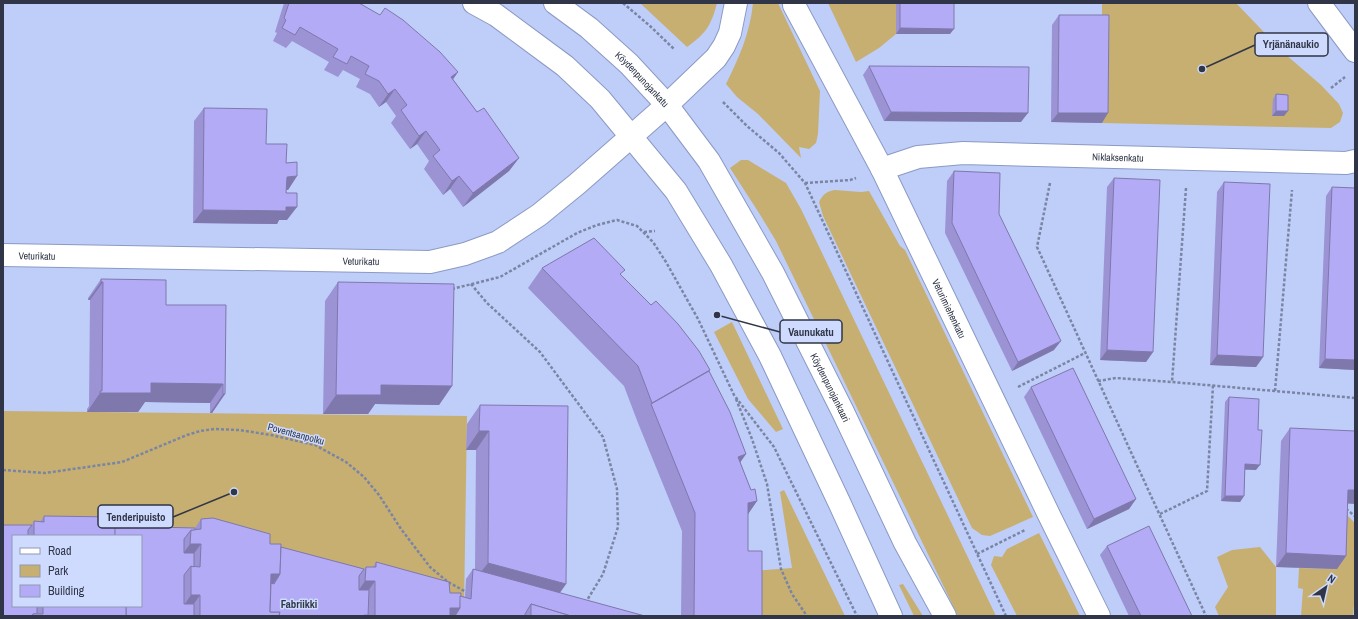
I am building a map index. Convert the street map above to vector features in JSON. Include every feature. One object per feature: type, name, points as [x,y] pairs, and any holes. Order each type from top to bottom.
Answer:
[{"type":"street","points":[[474,3],[496,15],[565,66],[600,99],[676,190],[770,356],[891,616]]},
{"type":"street","name":"Köydenpunojankatu","points":[[555,3],[589,28],[629,64],[668,105],[716,58],[730,33],[736,3]]},
{"type":"street","points":[[1319,3],[1355,51]]},
{"type":"street","name":"Veturimiehenkatu","points":[[794,5],[882,169],[1099,616]]},
{"type":"street","name":"Veturikatu","points":[[3,255],[430,262],[465,254],[498,242],[544,210],[577,184],[668,105]]},
{"type":"street","name":"Köydenpunojankaari","points":[[668,105],[709,162],[773,273],[843,412],[905,543],[945,616]]},
{"type":"street","name":"Niklaksenkatu","points":[[882,169],[918,158],[963,153],[1346,163],[1355,161]]},
{"type":"path","points":[[623,3],[674,49]]},
{"type":"path","points":[[1331,88],[1349,74]]},
{"type":"path","points":[[723,102],[747,126],[779,153],[805,184],[1006,616]]},
{"type":"path","points":[[1051,155],[1051,179],[1037,247],[1206,616]]},
{"type":"path","points":[[1172,382],[1186,185],[1186,159]]},
{"type":"path","points":[[1275,391],[1294,161]]},
{"type":"path","points":[[805,184],[850,180],[882,169]]},
{"type":"path","points":[[451,289],[500,277],[577,233],[597,224],[617,220],[637,226],[653,242],[666,262],[698,319],[734,395],[752,439],[767,484],[781,569],[792,594],[807,616]]},
{"type":"path","points":[[643,232],[655,231]]},
{"type":"path","points":[[445,258],[487,303],[540,352],[603,437],[617,489],[618,527],[603,574],[584,604]]},
{"type":"path","points":[[993,399],[1086,353]]},
{"type":"path","points":[[1098,381],[1116,378],[1355,398]]},
{"type":"path","points":[[1160,514],[1207,491],[1213,385]]},
{"type":"path","points":[[734,395],[774,447],[857,616]]},
{"type":"path","name":"Poventsanpolku","points":[[3,470],[45,473],[122,462],[187,435],[214,429],[239,430],[271,435],[315,445],[346,462],[364,477],[379,495],[401,529],[430,567],[448,582],[465,593],[473,595]]},
{"type":"path","points":[[1339,508],[1346,509],[1355,516]]},
{"type":"path","points":[[977,554],[1050,517]]},
{"type":"green space","points":[[640,3],[717,3],[707,28],[687,47]]},
{"type":"green space","points":[[753,3],[778,3],[820,91],[818,134],[816,143],[809,149],[799,147],[801,158],[758,114],[737,97],[726,84],[743,45],[752,14]]},
{"type":"green space","points":[[828,3],[896,3],[896,34],[879,48],[856,62]]},
{"type":"green space","points":[[1102,3],[1236,3],[1285,54],[1321,85],[1339,104],[1343,113],[1340,122],[1331,128],[1102,123]]},
{"type":"green space","points":[[741,160],[748,160],[786,183],[801,209],[996,616],[958,616],[776,241],[730,168]]},
{"type":"green space","points":[[835,190],[861,192],[869,191],[900,246],[905,250],[1033,517],[990,536],[982,535],[972,528],[823,216],[819,202],[826,193]]},
{"type":"green space","points":[[732,322],[783,429],[776,432],[748,399],[714,332]]},
{"type":"green space","points":[[3,411],[467,416],[464,609],[142,535],[3,534]]},
{"type":"green space","points":[[784,490],[845,616],[750,616],[750,571],[792,568],[780,492]]},
{"type":"green space","points":[[1345,513],[1355,523],[1355,592],[1353,616],[1301,616],[1303,589],[1298,588],[1299,568],[1337,569]]},
{"type":"green space","points":[[1039,533],[1080,616],[1017,616],[991,565],[994,556],[1002,557],[1007,549]]},
{"type":"green space","points":[[1260,547],[1276,567],[1276,616],[1219,616],[1215,607],[1228,587],[1217,557],[1232,550]]},
{"type":"green space","points":[[903,584],[923,616],[914,616],[899,585]]},
{"type":"building","points":[[289,3],[359,3],[380,15],[385,8],[403,20],[440,52],[458,72],[451,77],[477,112],[484,108],[519,158],[473,193],[459,176],[452,181],[433,156],[440,150],[426,131],[419,136],[401,110],[407,105],[395,89],[388,94],[379,81],[365,74],[369,66],[351,56],[347,64],[333,57],[338,49],[300,27],[295,35],[282,28],[286,20],[284,18]]},
{"type":"building","points":[[900,3],[954,3],[954,29],[900,28]]},
{"type":"building","points":[[1059,15],[1109,15],[1108,113],[1058,113]]},
{"type":"building","points":[[869,66],[1029,67],[1028,113],[891,112]]},
{"type":"building","points":[[1276,94],[1288,95],[1288,111],[1276,111]]},
{"type":"building","points":[[204,108],[267,109],[266,144],[287,144],[286,163],[297,162],[297,176],[287,177],[286,193],[297,193],[297,207],[286,207],[286,211],[203,210]]},
{"type":"building","points":[[954,171],[1000,173],[999,214],[1061,341],[1018,362],[952,223]]},
{"type":"building","points":[[1114,178],[1160,180],[1153,352],[1107,350]]},
{"type":"building","points":[[1224,182],[1270,184],[1263,357],[1217,355]]},
{"type":"building","points":[[1332,187],[1355,188],[1355,360],[1325,359]]},
{"type":"building","points":[[594,238],[625,270],[620,274],[651,305],[656,301],[678,324],[699,351],[710,370],[652,403],[638,366],[542,268]]},
{"type":"building","points":[[101,279],[166,280],[166,305],[226,305],[225,394],[223,394],[223,384],[151,383],[151,393],[100,393],[100,391],[102,391],[103,282],[101,282]]},
{"type":"building","points":[[338,282],[454,284],[452,386],[381,385],[381,395],[336,395]]},
{"type":"building","points":[[1073,368],[1136,499],[1094,519],[1031,387]]},
{"type":"building","points":[[709,371],[730,412],[746,454],[738,457],[751,490],[755,489],[757,501],[748,503],[748,551],[762,551],[762,616],[694,616],[695,513],[651,404]]},
{"type":"building","points":[[1229,397],[1259,399],[1258,430],[1262,430],[1260,465],[1245,464],[1244,496],[1225,496]]},
{"type":"building","points":[[480,405],[568,406],[566,584],[488,563],[489,431],[479,431]]},
{"type":"building","points":[[1290,428],[1355,431],[1355,490],[1348,490],[1346,556],[1286,553]]},
{"type":"building","points":[[44,516],[116,517],[115,535],[34,535],[34,521],[44,522]]},
{"type":"building","points":[[213,518],[270,534],[270,544],[281,544],[280,574],[271,574],[270,612],[280,612],[279,616],[200,616],[200,595],[191,595],[191,566],[200,567],[201,544],[190,544],[191,530],[201,529],[201,519]]},
{"type":"building","points":[[3,525],[32,525],[28,530],[28,535],[12,535],[12,607],[37,607],[37,614],[33,614],[32,616],[3,616]]},
{"type":"building","points":[[115,526],[195,528],[195,530],[191,530],[184,539],[184,553],[194,553],[194,567],[191,566],[184,575],[184,604],[194,604],[194,616],[126,616],[126,607],[142,607],[142,535],[115,535]]},
{"type":"building","points":[[1149,526],[1192,616],[1141,616],[1107,546]]},
{"type":"building","points":[[281,547],[364,569],[359,576],[359,590],[369,590],[368,616],[279,616],[280,612],[270,612],[271,583],[274,584],[280,574]]},
{"type":"building","points":[[376,562],[449,582],[450,593],[461,593],[460,608],[450,608],[450,616],[375,616],[375,581],[365,581],[366,567],[376,567]]},
{"type":"building","points":[[473,569],[645,616],[571,616],[531,604],[525,616],[455,616],[460,608],[460,596],[471,599]]},
{"type":"building","points":[[531,604],[571,616],[531,616]]},
{"type":"building","points":[[43,607],[126,607],[126,616],[33,616],[33,614],[43,614]]},
{"type":"place","name":"Yrjänänaukio","points":[[1202,69]]},
{"type":"place","name":"Vaunukatu","points":[[717,315]]},
{"type":"place","name":"Tenderipuisto","points":[[234,492]]},
{"type":"district","name":"Fabriikki","points":[[299,604]]}]
